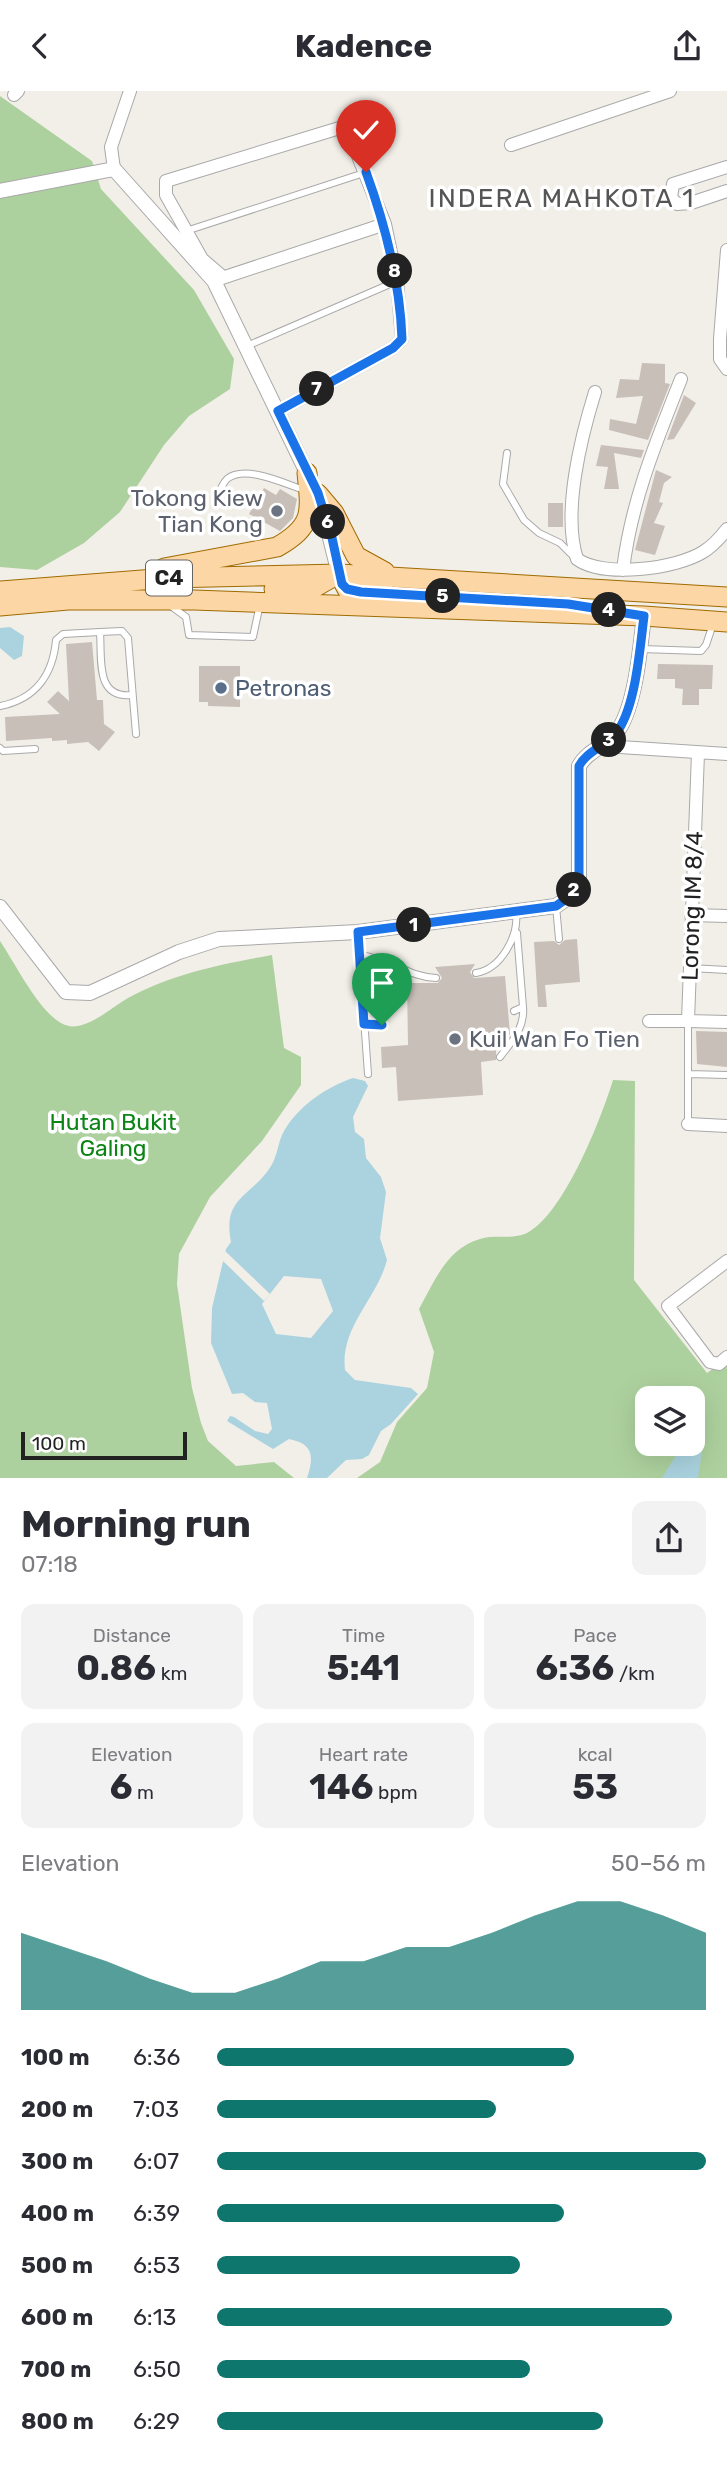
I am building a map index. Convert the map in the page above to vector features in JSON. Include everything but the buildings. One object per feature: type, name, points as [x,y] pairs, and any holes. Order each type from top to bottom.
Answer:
[{"type":"main road","points":[[311,486],[334,513],[356,556],[397,576]]},
{"type":"main road","points":[[66,592],[277,547],[302,531],[309,517],[311,486]]},
{"type":"main road","points":[[66,592],[312,589],[339,574],[727,597]]},
{"type":"main road","points":[[339,574],[347,589],[361,592],[544,602],[644,616]]},
{"type":"main road","name":"C4","points":[[0,591],[66,592],[163,601],[644,616],[720,622]]},
{"type":"main road","name":"C4","points":[[0,606],[66,592]]},
{"type":"street","points":[[130,91],[111,146],[114,169],[219,279]]},
{"type":"street","points":[[511,145],[670,91]]},
{"type":"street","points":[[278,411],[393,348],[402,339],[397,281],[385,223],[346,125],[166,181],[166,195],[202,259],[219,279],[278,411],[332,538],[339,574]]},
{"type":"street","points":[[727,167],[673,184],[671,198],[677,204],[691,203],[727,191]]},
{"type":"street","points":[[0,191],[114,169]]},
{"type":"street","points":[[219,279],[385,223]]},
{"type":"street","points":[[727,250],[719,339],[720,359],[727,369]]},
{"type":"street","points":[[623,569],[627,530],[637,493],[681,379]]},
{"type":"street","points":[[595,392],[576,461],[573,531],[577,559],[585,565],[640,569],[692,557],[718,541],[727,530]]},
{"type":"street","points":[[638,592],[640,569]]},
{"type":"street","points":[[0,907],[28,940],[49,974],[66,992],[78,994],[90,993],[179,952],[219,939],[358,932],[556,906],[566,899],[579,880],[579,766],[584,756],[608,743],[626,714],[644,616]]},
{"type":"street","points":[[608,743],[620,747],[727,754]]},
{"type":"street","name":"Lorong IM 8/4","points":[[688,1021],[698,753]]},
{"type":"street","points":[[691,915],[727,916]]},
{"type":"street","points":[[649,1021],[727,1022]]},
{"type":"street","points":[[688,1124],[727,1125]]},
{"type":"street","points":[[727,1261],[668,1306],[710,1362],[719,1364],[727,1357]]},
{"type":"lane","points":[[186,231],[366,172]]},
{"type":"lane","points":[[247,346],[397,281]]},
{"type":"lane","points":[[507,453],[503,484],[524,520],[539,533],[560,543],[577,559]]},
{"type":"lane","points":[[215,505],[222,485],[234,475],[252,474],[311,486]]},
{"type":"lane","points":[[163,601],[186,617],[189,635],[253,637],[260,602]]},
{"type":"lane","points":[[640,649],[701,650],[720,622]]},
{"type":"lane","points":[[100,632],[106,685],[118,696],[132,695]]},
{"type":"lane","points":[[0,706],[22,698],[51,670],[59,636],[126,632],[136,734]]},
{"type":"lane","points":[[0,748],[3,751],[35,748]]},
{"type":"lane","points":[[556,906],[559,939]]},
{"type":"lane","points":[[500,1057],[517,1035],[524,1016],[516,912]]},
{"type":"lane","points":[[476,973],[489,969],[517,931]]},
{"type":"lane","points":[[358,932],[362,1024],[368,1074]]},
{"type":"lane","points":[[360,955],[387,961],[421,978],[436,978]]},
{"type":"lane","points":[[690,968],[727,970]]},
{"type":"lane","points":[[514,1011],[523,1007]]},
{"type":"lane","points":[[688,1021],[688,1124]]},
{"type":"lane","points":[[362,1024],[382,1025]]},
{"type":"lane","points":[[688,1074],[727,1075]]},
{"type":"green space","points":[[0,96],[92,161],[101,189],[194,290],[234,359],[230,389],[189,416],[164,445],[120,512],[84,543],[37,570],[0,567]]},
{"type":"green space","name":"Hutan Bukit Galing","points":[[0,941],[44,1008],[52,1017],[69,1026],[87,1023],[128,998],[163,982],[217,966],[272,955],[284,1048],[301,1057],[301,1085],[262,1141],[210,1197],[179,1254],[177,1284],[192,1388],[208,1441],[236,1466],[274,1462],[294,1478],[0,1478]]},
{"type":"green space","points":[[613,1080],[635,1081],[634,1280],[707,1373],[727,1358],[727,1478],[357,1478],[380,1462],[397,1422],[427,1388],[434,1352],[419,1309],[436,1277],[450,1258],[469,1243],[486,1238],[521,1235],[541,1223],[567,1187],[590,1141]]},
{"type":"water","points":[[10,627],[24,636],[22,656],[14,660],[0,648],[0,628]]},
{"type":"water","points":[[353,1078],[365,1081],[368,1086],[353,1117],[355,1132],[364,1139],[366,1158],[381,1177],[386,1192],[380,1238],[387,1260],[376,1288],[348,1340],[345,1370],[355,1380],[411,1388],[418,1394],[391,1424],[381,1431],[369,1455],[362,1459],[346,1460],[327,1478],[307,1478],[311,1458],[308,1448],[303,1444],[289,1439],[273,1449],[227,1421],[230,1416],[234,1417],[255,1431],[268,1434],[272,1429],[267,1403],[255,1402],[243,1393],[232,1394],[211,1343],[212,1308],[226,1249],[231,1242],[229,1227],[235,1206],[271,1166],[282,1135],[295,1116],[312,1100]],"holes":[[[284,1276],[321,1279],[333,1311],[311,1338],[276,1334],[262,1304]]]},
{"type":"water","points":[[676,1456],[701,1456],[698,1478],[662,1478]]},
{"type":"pier","points":[[224,1250],[270,1294],[264,1301],[220,1258]]},
{"type":"place","name":"Tokong Kiew Tian Kong","points":[[277,511]]},
{"type":"place","name":"Petronas","points":[[221,688]]},
{"type":"place","name":"Kuil Wan Fo Tien","points":[[455,1039]]},
{"type":"district","name":"INDERA MAHKOTA 1","points":[[562,198]]},
{"type":"route","points":[[366,172],[385,223],[397,281],[402,339],[393,348],[278,411],[318,493],[342,584],[347,589],[361,592],[568,604],[644,616],[626,714],[608,743],[584,756],[579,766],[580,860],[579,880],[575,888],[556,906],[358,932],[364,1024],[382,1025]]}]
